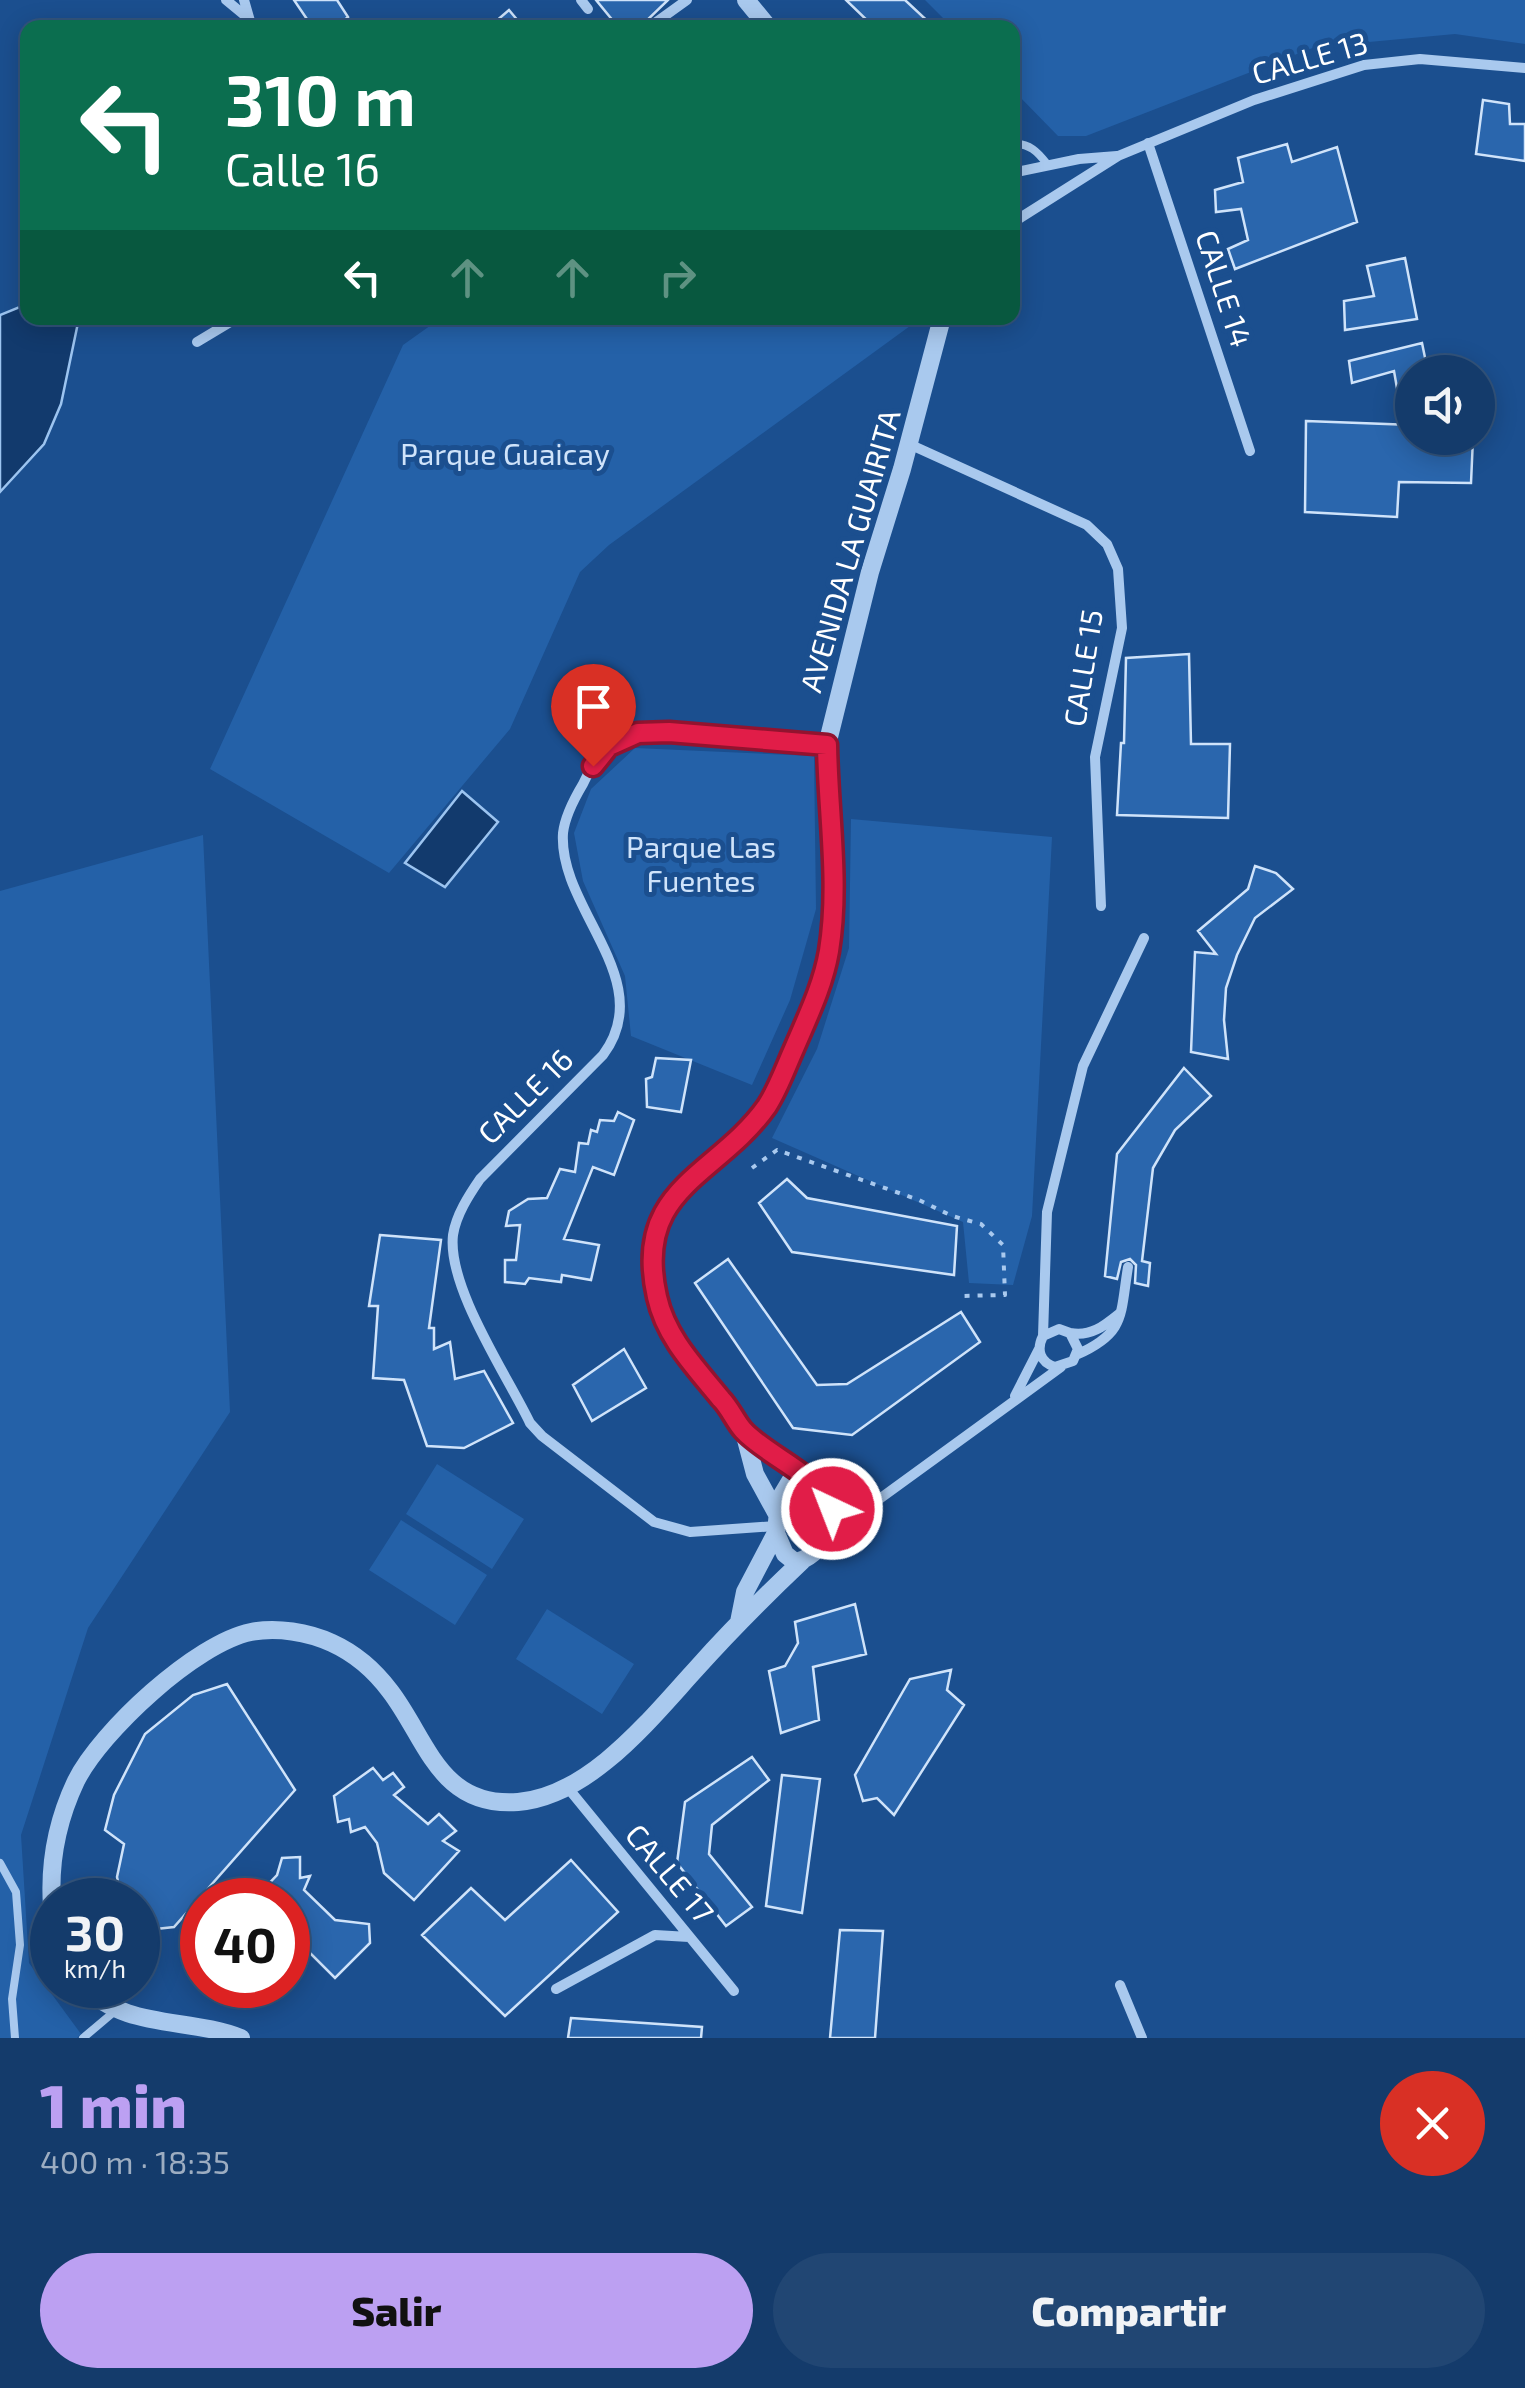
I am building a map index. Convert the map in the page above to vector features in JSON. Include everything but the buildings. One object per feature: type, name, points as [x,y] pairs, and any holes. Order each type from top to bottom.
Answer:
[{"type":"street","points":[[226,0],[247,20]]},
{"type":"street","points":[[659,20],[687,0]]},
{"type":"street","points":[[746,0],[762,20]]},
{"type":"street","name":"CALLE 13","points":[[1020,218],[1118,156],[1254,100],[1364,65],[1420,59],[1525,68]]},
{"type":"street","name":"CALLE 14","points":[[1148,143],[1250,452]]},
{"type":"street","name":"CALLE 13","points":[[1020,171],[1118,156]]},
{"type":"street","points":[[196,342],[225,325]]},
{"type":"street","name":"AVENIDA LA GUAIRITA","points":[[802,1561],[790,1559],[755,1474],[744,1432],[723,1400],[692,1368],[675,1340],[658,1303],[653,1251],[670,1200],[766,1107],[815,1000],[830,939],[832,813],[827,745],[870,572],[942,325]]},
{"type":"street","name":"CALLE 15","points":[[909,444],[1087,525],[1107,544],[1118,569],[1122,628],[1094,757],[1101,906]]},
{"type":"street","name":"CALLE 16","points":[[777,1525],[690,1532],[654,1522],[542,1436],[530,1423],[456,1277],[453,1232],[480,1179],[604,1055],[618,1035],[618,992],[612,964],[570,871],[564,833],[570,809],[593,766],[609,746],[638,733],[827,745]]},
{"type":"street","points":[[1012,1401],[1043,1336],[1047,1212],[1083,1066],[1144,938]]},
{"type":"street","points":[[52,1878],[59,1826],[89,1760],[176,1673],[208,1650],[249,1632],[310,1635],[354,1656],[392,1692],[431,1760],[459,1786],[497,1801],[517,1802],[568,1788],[638,1732],[739,1622],[826,1536],[832,1516],[858,1512],[878,1500],[1076,1355],[1112,1335],[1128,1267]]},
{"type":"street","points":[[1043,1336],[1059,1329],[1082,1335],[1102,1328],[1120,1313]]},
{"type":"street","points":[[1070,1333],[1077,1343],[1076,1355]]},
{"type":"street","points":[[1039,1349],[1049,1365],[1062,1368]]},
{"type":"street","name":"AVENIDA LA GUAIRITA","points":[[744,1432],[826,1494],[832,1516]]},
{"type":"street","points":[[739,1622],[746,1592],[777,1525],[779,1500],[785,1488],[801,1476]]},
{"type":"street","name":"CALLE 17","points":[[568,1788],[734,1990]]},
{"type":"street","points":[[556,1989],[655,1935],[689,1936]]},
{"type":"street","points":[[1120,1986],[1142,2038]]},
{"type":"street","points":[[118,2008],[153,2022],[215,2028],[240,2038]]},
{"type":"lane","points":[[1020,144],[1036,150],[1048,164]]},
{"type":"lane","points":[[0,1863],[16,1892],[20,1945],[12,1999],[15,2038]]},
{"type":"lane","points":[[83,2038],[118,2008]]},
{"type":"path","points":[[752,1168],[777,1150],[981,1224],[1002,1245],[1005,1295],[959,1296]]},
{"type":"green space","points":[[925,0],[1525,0],[1525,44],[1455,34],[1315,47],[1086,136],[1058,136],[1020,97],[1020,20],[945,20]]},
{"type":"green space","name":"Parque Guaicay","points":[[431,325],[911,325],[609,545],[580,572],[510,729],[389,873],[210,769],[403,345]]},
{"type":"green space","name":"Parque Las Fuentes","points":[[635,748],[814,756],[816,909],[790,1000],[752,1085],[631,1036],[625,976],[583,881],[574,833],[591,789]]},
{"type":"green space","points":[[851,819],[1052,837],[1032,1216],[1013,1285],[969,1283],[963,1222],[772,1138],[817,1049],[849,948]]},
{"type":"green space","points":[[203,835],[230,1412],[88,1628],[21,1835],[30,2008],[62,2008],[81,2034],[77,2038],[0,2038],[0,891]]},
{"type":"green space","points":[[437,1464],[524,1519],[492,1569],[406,1514]]},
{"type":"green space","points":[[401,1520],[487,1575],[455,1625],[369,1570]]},
{"type":"green space","points":[[547,1609],[634,1664],[602,1714],[516,1659]]},
{"type":"shaded area","points":[[20,307],[20,325],[78,325],[61,404],[44,444],[0,492],[0,315]]},
{"type":"shaded area","points":[[462,791],[498,822],[445,887],[405,863]]},
{"type":"route","points":[[593,766],[609,746],[638,733],[827,745],[832,903],[829,950],[822,981],[766,1107],[750,1127],[670,1200],[657,1234],[653,1269],[658,1303],[692,1368],[723,1400],[744,1432],[821,1489],[832,1509]]}]
